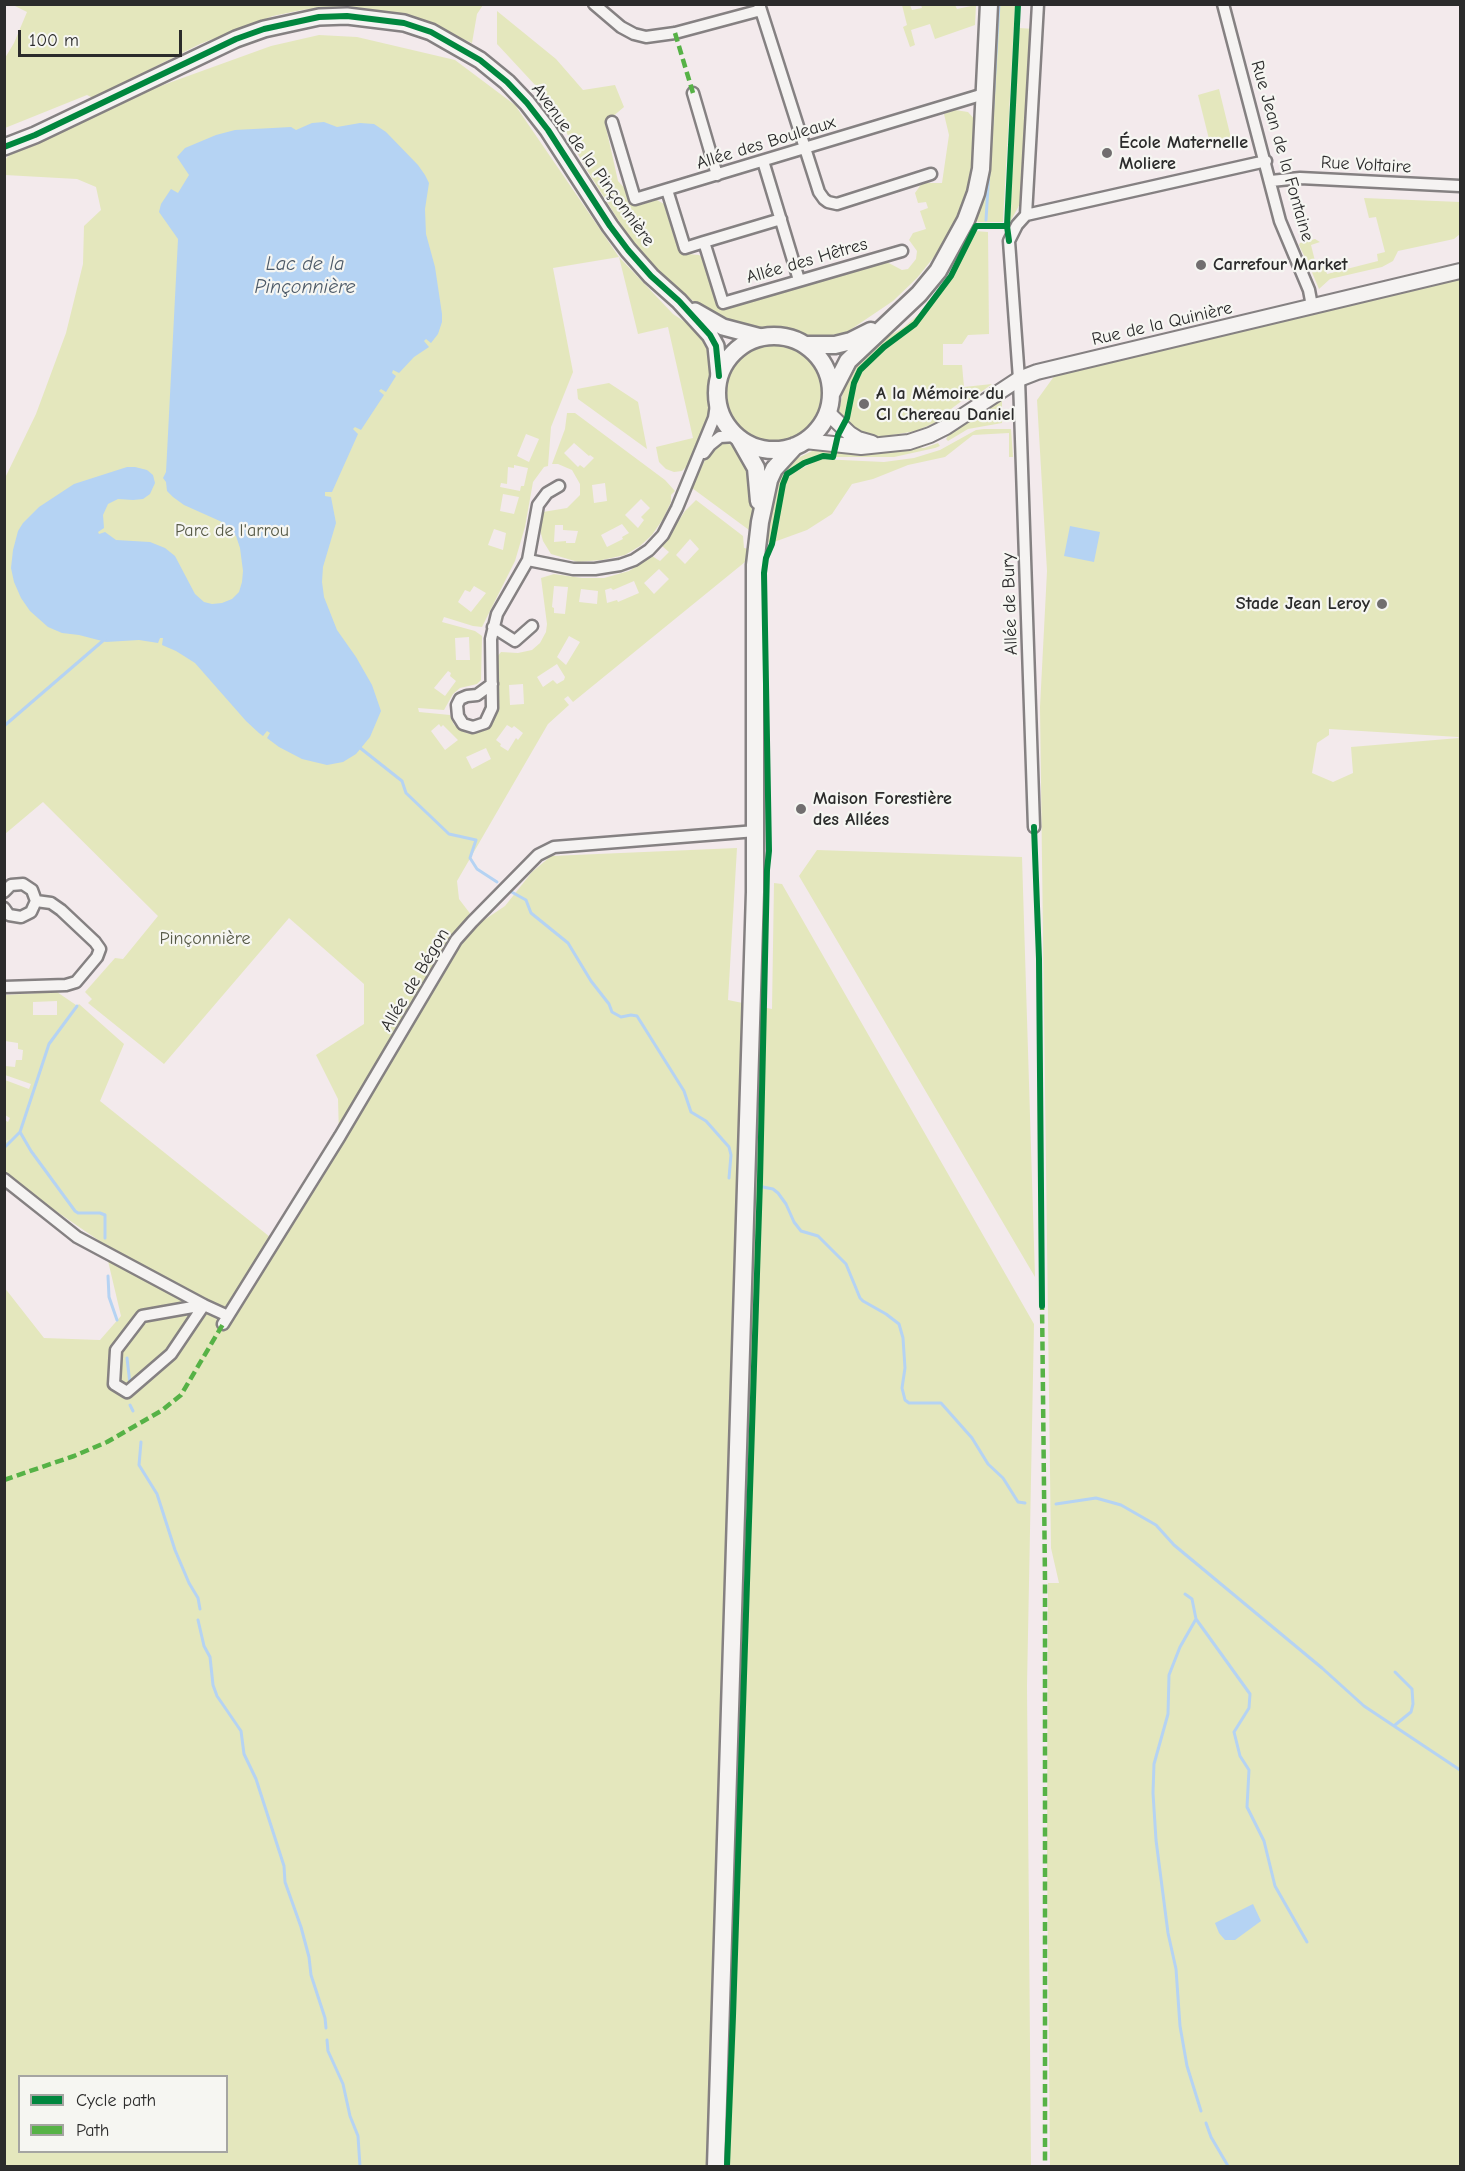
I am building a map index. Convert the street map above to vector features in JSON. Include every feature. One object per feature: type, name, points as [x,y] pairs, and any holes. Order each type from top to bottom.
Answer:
[{"type":"main road","points":[[716,2166],[756,831],[755,584],[760,522],[769,480],[774,469],[822,424],[828,412],[831,394],[848,361],[919,294],[938,271],[966,220],[976,193],[981,168],[989,4]]},
{"type":"main road","name":"Avenue de la Pinçonnière","points":[[4,147],[85,112],[236,39],[291,22],[320,17],[347,16],[404,23],[431,32],[480,60],[507,82],[527,103],[548,130],[616,234],[651,276],[679,301],[710,335],[716,346],[719,376]]},
{"type":"main road","name":"Avenue de la Pinçonnière","points":[[679,301],[723,327],[761,337]]},
{"type":"main road","points":[[760,522],[756,468],[738,437],[723,419],[717,398],[719,376],[728,358],[752,340],[761,337],[785,336],[806,345],[821,346],[851,341],[892,318]]},
{"type":"main road","points":[[806,345],[822,361],[827,372],[831,394]]},
{"type":"main road","points":[[738,437],[752,446],[766,450],[781,450],[800,444]]},
{"type":"street","points":[[594,4],[621,27],[646,37],[675,33],[760,7],[819,192],[828,202],[837,204],[931,174]]},
{"type":"street","points":[[1038,4],[1026,215],[1266,161]]},
{"type":"street","name":"Rue Jean de la Fontaine","points":[[1223,4],[1280,220],[1310,290],[1312,306]]},
{"type":"street","points":[[693,93],[717,175]]},
{"type":"street","name":"Allée des Bouleaux","points":[[612,122],[635,199],[984,94]]},
{"type":"street","points":[[763,161],[800,280]]},
{"type":"street","name":"Rue Voltaire","points":[[1271,181],[1300,178],[1461,186]]},
{"type":"street","points":[[667,190],[685,248],[781,219]]},
{"type":"street","name":"Allée de Bury","points":[[1026,215],[1017,225],[1009,241],[1019,379],[1034,827]]},
{"type":"street","name":"Allée des Hêtres","points":[[704,242],[723,303],[902,250]]},
{"type":"street","name":"Rue de la Quinière","points":[[800,444],[861,447],[909,442],[930,435],[1019,379],[1037,372],[1461,271]]},
{"type":"street","points":[[528,560],[573,569],[609,568],[634,560],[649,550],[671,522],[714,418],[717,398]]},
{"type":"street","name":"Rue de la Quinière","points":[[828,412],[843,428],[858,439],[886,445]]},
{"type":"street","points":[[694,468],[714,441],[720,437],[738,437]]},
{"type":"street","points":[[492,684],[492,639],[497,614],[528,560],[538,505],[547,493],[559,486]]},
{"type":"street","points":[[494,627],[515,641],[532,626]]},
{"type":"street","name":"Allée de Bégon","points":[[204,1305],[226,1320],[346,1127],[456,940],[538,855],[554,847],[756,831]]},
{"type":"street","points":[[4,892],[11,885],[23,884],[32,890],[36,901],[31,912],[21,917],[9,915],[4,908]]},
{"type":"street","points":[[4,987],[66,985],[76,982],[97,957],[100,949],[61,910],[51,903],[36,901]]},
{"type":"street","points":[[4,1179],[77,1237],[123,1264],[204,1305]]},
{"type":"street","points":[[204,1305],[171,1354],[127,1392],[114,1384],[116,1350],[142,1316],[204,1305]]},
{"type":"green space","points":[[13,5],[483,5],[477,14],[472,43],[420,20],[396,13],[361,8],[333,7],[273,16],[200,44],[93,98],[87,95],[5,128],[5,58],[27,12]]},
{"type":"green space","points":[[902,5],[910,5],[912,10],[922,8],[921,5],[955,5],[957,9],[976,5],[975,25],[935,39],[930,24],[911,30],[915,45],[910,47],[903,27],[907,25]]},
{"type":"green space","points":[[996,5],[1015,5],[1003,222],[978,222],[975,220],[982,205],[986,182]]},
{"type":"green space","points":[[497,11],[556,59],[583,90],[615,85],[624,107],[605,123],[618,181],[640,205],[657,200],[664,204],[675,240],[681,249],[704,259],[715,300],[719,304],[730,307],[881,259],[902,270],[908,269],[916,259],[917,251],[909,240],[913,233],[926,229],[920,211],[928,208],[926,202],[918,203],[915,193],[922,183],[942,183],[949,135],[944,114],[955,110],[968,112],[977,122],[976,170],[946,242],[917,278],[893,301],[847,332],[822,337],[806,336],[789,330],[743,330],[702,307],[668,283],[627,234],[585,167],[549,100],[497,44]]},
{"type":"green space","points":[[1019,28],[1035,29],[1026,166],[1021,202],[1010,222]]},
{"type":"green space","points":[[319,35],[357,37],[455,60],[515,105],[619,257],[553,268],[573,372],[551,427],[548,466],[544,467],[533,482],[525,527],[515,561],[482,627],[444,617],[442,622],[475,631],[482,636],[481,680],[477,684],[460,688],[453,694],[444,710],[418,708],[419,712],[450,715],[454,725],[466,733],[486,730],[496,710],[497,657],[501,652],[518,653],[532,650],[540,643],[546,632],[541,578],[554,574],[604,578],[629,571],[652,556],[660,561],[669,552],[662,546],[685,511],[696,500],[743,536],[744,548],[749,549],[748,563],[746,559],[573,702],[568,696],[564,699],[569,705],[548,724],[457,881],[459,899],[478,924],[505,906],[532,872],[551,856],[737,848],[728,1000],[772,1009],[774,883],[782,884],[1034,1324],[1027,1686],[1031,2166],[5,2166],[4,1287],[44,1338],[100,1340],[121,1316],[104,1244],[28,1192],[5,1182],[5,1143],[9,1139],[5,1142],[5,1120],[8,1122],[10,1118],[5,1115],[5,1080],[29,1089],[31,1084],[5,1075],[5,1066],[15,1067],[16,1060],[22,1060],[23,1050],[18,1049],[18,1043],[5,1041],[5,995],[57,992],[76,1005],[69,1015],[79,1004],[124,1044],[100,1101],[275,1241],[339,1135],[338,1099],[316,1055],[364,1024],[364,984],[289,918],[164,1064],[88,1003],[92,999],[85,992],[115,958],[123,959],[158,916],[43,802],[5,834],[5,478],[36,414],[66,333],[83,264],[84,226],[101,210],[96,187],[77,179],[5,175],[5,160],[11,153],[141,93],[271,46]],"holes":[[[526,434],[539,439],[529,462],[517,456]],[[514,465],[528,468],[524,486],[521,486],[520,491],[500,487],[501,483],[507,484],[508,467],[514,468]],[[503,494],[519,497],[514,514],[500,511]],[[494,529],[506,533],[503,550],[488,545]],[[690,539],[699,549],[685,564],[676,555]],[[659,569],[669,579],[654,594],[644,583]],[[634,581],[639,593],[618,602],[617,600],[607,603],[605,590],[611,588],[613,590]],[[474,586],[486,593],[471,612],[458,602],[465,590],[470,592]],[[554,586],[568,587],[565,614],[554,613],[552,607]],[[581,589],[598,591],[597,604],[579,602]],[[569,636],[580,642],[566,665],[557,657]],[[469,637],[470,660],[456,660],[455,638]],[[557,664],[565,677],[557,684],[553,680],[543,687],[537,677]],[[448,671],[456,681],[445,696],[434,688]],[[523,684],[524,704],[510,705],[509,685]],[[439,724],[441,727],[443,725],[458,740],[445,750],[431,731]],[[507,725],[512,728],[514,726],[523,733],[518,740],[516,738],[508,751],[500,746],[501,744],[496,740]],[[486,748],[491,759],[472,769],[466,757]],[[57,1001],[57,1015],[33,1015],[33,1002]]]},
{"type":"green space","points":[[1219,89],[1231,138],[1210,143],[1198,95]]},
{"type":"green space","points":[[1364,198],[1460,202],[1460,234],[1454,239],[1398,251],[1393,261],[1382,267],[1330,279],[1319,289],[1311,270],[1325,266],[1327,274],[1378,261],[1377,254],[1385,252],[1376,217],[1369,218]]},
{"type":"green space","points":[[975,231],[988,232],[989,334],[968,335],[962,344],[943,344],[943,365],[962,365],[964,387],[992,384],[970,400],[963,400],[943,415],[939,421],[916,431],[881,437],[861,434],[842,420],[839,411],[846,377],[865,351],[904,327],[927,307],[950,278]]},
{"type":"green space","points":[[1315,239],[1320,242],[1311,245],[1316,265],[1309,266],[1299,245]]},
{"type":"green space","points":[[619,257],[673,314],[697,330],[713,356],[708,389],[708,420],[690,463],[682,471],[674,472],[666,469],[659,462],[656,447],[693,438],[668,327],[638,334]]},
{"type":"green space","points":[[1460,279],[1460,2166],[1050,2166],[1047,1855],[1048,1583],[1059,1583],[1051,1548],[1040,707],[1047,571],[1037,400],[1055,375]],"holes":[[[1329,729],[1458,737],[1351,747],[1353,773],[1333,782],[1312,773],[1317,743],[1329,735]]]},
{"type":"green space","points":[[774,345],[793,349],[809,359],[819,375],[823,394],[819,413],[809,429],[793,439],[774,443],[755,439],[739,429],[729,413],[725,394],[729,375],[739,359],[755,349]]},
{"type":"green space","points":[[609,383],[638,402],[647,449],[578,399],[577,389]]},
{"type":"green space","points":[[1002,397],[1002,423],[968,429],[948,441],[946,439],[950,432]]},
{"type":"green space","points":[[567,413],[575,413],[665,480],[675,491],[671,495],[671,502],[663,519],[652,535],[625,555],[578,562],[551,554],[543,541],[540,530],[543,512],[567,508],[580,495],[580,484],[572,470],[552,464],[565,429]],"holes":[[[574,443],[594,458],[584,468],[580,465],[578,467],[564,453]],[[605,483],[607,501],[594,503],[592,485]],[[641,499],[650,508],[641,517],[644,520],[638,528],[625,515]],[[622,524],[629,533],[622,537],[623,539],[607,547],[601,535]],[[555,525],[563,525],[563,530],[578,531],[575,543],[566,543],[566,541],[554,542]]]},
{"type":"green space","points":[[1011,429],[1013,457],[1009,457],[1009,433],[973,435],[945,457],[908,465],[873,479],[852,484],[832,514],[807,530],[774,542],[782,490],[786,480],[793,473],[820,459],[884,462],[914,458],[940,450],[976,430]]},
{"type":"green space","points":[[723,440],[734,447],[749,465],[755,499],[749,530],[692,488],[710,449]]},
{"type":"green space","points":[[938,443],[940,446],[935,448],[894,457],[835,457],[836,450],[877,453],[916,447],[924,448]]},
{"type":"green space","points":[[831,450],[830,456],[818,455],[799,465],[785,477],[780,487],[770,542],[764,545],[770,491],[786,464],[812,451]]},
{"type":"green space","points":[[817,850],[1022,857],[1035,1277],[799,876]]},
{"type":"water","name":"Lac de la Pinçonnière","points":[[324,122],[337,127],[360,123],[374,124],[386,132],[425,175],[429,183],[425,209],[426,234],[435,267],[442,314],[438,334],[431,343],[426,339],[424,341],[429,347],[414,357],[399,373],[393,370],[392,373],[396,376],[386,392],[381,389],[379,391],[384,395],[361,430],[355,427],[353,429],[358,434],[332,492],[325,492],[325,496],[331,497],[336,523],[323,567],[324,597],[337,630],[372,685],[381,711],[370,737],[356,754],[343,762],[327,765],[302,759],[279,747],[267,738],[270,733],[267,731],[263,736],[259,733],[195,663],[162,645],[163,638],[160,638],[158,643],[139,640],[106,642],[62,633],[48,627],[30,611],[21,598],[11,568],[18,531],[39,507],[74,484],[127,467],[135,467],[147,470],[153,475],[155,483],[150,494],[143,499],[118,499],[108,504],[103,515],[104,528],[98,532],[99,534],[105,532],[116,540],[150,542],[165,548],[175,556],[195,594],[204,602],[222,603],[232,599],[239,592],[243,571],[236,536],[222,522],[184,505],[173,497],[167,491],[163,478],[166,472],[178,239],[159,212],[161,204],[171,189],[178,193],[189,175],[177,157],[185,148],[235,130],[291,127],[296,130],[312,123]]},
{"type":"water","points":[[1070,526],[1100,532],[1094,562],[1064,556]]},
{"type":"water","points":[[1253,1904],[1261,1921],[1235,1940],[1225,1940],[1215,1923]]},
{"type":"waterway","points":[[986,220],[999,4]]},
{"type":"waterway","points":[[4,726],[105,639]]},
{"type":"waterway","points":[[359,747],[402,781],[406,793],[449,834],[476,840],[470,858],[477,869],[497,882]]},
{"type":"waterway","points":[[508,890],[526,900],[531,913],[568,943],[612,1012],[621,1017],[637,1016],[684,1091],[691,1112],[706,1121],[729,1147],[731,1155],[729,1178]]},
{"type":"waterway","points":[[4,1148],[20,1132],[49,1044],[77,1006]]},
{"type":"waterway","points":[[20,1132],[31,1151],[75,1211],[105,1215],[105,1238]]},
{"type":"waterway","points":[[763,1187],[773,1189],[778,1193],[801,1231],[818,1236],[846,1264],[860,1298],[899,1324],[903,1338],[905,1368],[902,1388],[905,1400],[909,1403],[941,1403],[972,1438],[988,1464],[1003,1478],[1018,1502],[1025,1503]]},
{"type":"waterway","points":[[108,1276],[109,1297],[117,1320]]},
{"type":"waterway","points":[[127,1358],[130,1384]]},
{"type":"waterway","points":[[130,1405],[133,1411]]},
{"type":"waterway","points":[[141,1442],[139,1465],[157,1494],[175,1550],[198,1598],[200,1609]]},
{"type":"waterway","points":[[1056,1504],[1096,1498],[1121,1505],[1156,1525],[1174,1545],[1322,1668],[1364,1706],[1460,1770]]},
{"type":"waterway","points":[[1185,1594],[1192,1599],[1196,1619],[1250,1694],[1249,1708],[1234,1732],[1240,1756],[1249,1770],[1247,1807],[1264,1841],[1275,1886],[1307,1942]]},
{"type":"waterway","points":[[1196,1619],[1180,1647],[1169,1675],[1168,1714],[1154,1764],[1153,1793],[1156,1840],[1168,1933],[1176,1969],[1180,2026],[1187,2066],[1201,2111]]},
{"type":"waterway","points":[[198,1620],[204,1646],[210,1657],[213,1685],[217,1696],[241,1731],[244,1754],[256,1779],[284,1866],[285,1882],[301,1927],[311,1975],[326,2028]]},
{"type":"waterway","points":[[1395,1672],[1412,1689],[1413,1704],[1411,1712],[1395,1725]]},
{"type":"waterway","points":[[327,2040],[328,2051],[343,2084],[350,2116],[358,2136],[360,2166]]},
{"type":"waterway","points":[[1206,2123],[1211,2137],[1228,2166]]},
{"type":"marked path","points":[[675,33],[693,93]]},
{"type":"marked path","points":[[1042,1301],[1045,1581],[1045,2166]]},
{"type":"marked path","points":[[4,1480],[107,1442],[161,1411],[181,1395],[223,1324]]},
{"type":"cycle path","points":[[1009,241],[1007,226],[1018,4]]},
{"type":"cycle path","points":[[4,147],[35,135],[236,39],[264,29],[319,17],[347,16],[404,23],[431,32],[480,60],[507,82],[527,103],[548,130],[628,250],[710,335],[716,346],[719,376]]},
{"type":"cycle path","points":[[727,2166],[769,851],[764,573],[766,558],[772,544],[783,484],[787,474],[804,463],[823,456],[833,457],[838,435],[847,418],[854,383],[860,370],[884,347],[915,324],[951,276],[976,226],[1007,226]]},
{"type":"cycle path","points":[[1034,827],[1039,959],[1042,1306]]},
{"type":"place","name":"École Maternelle Moliere","points":[[1107,153]]},
{"type":"place","name":"Carrefour Market","points":[[1201,265]]},
{"type":"place","name":"A la Mémoire du Cl Chereau Daniel","points":[[864,404]]},
{"type":"place","name":"Stade Jean Leroy","points":[[1382,604]]},
{"type":"place","name":"Maison Forestière des Allées","points":[[801,809]]},
{"type":"park label","name":"Parc de l'arrou","points":[[232,531]]},
{"type":"park label","name":"Pinçonnière","points":[[205,939]]}]
